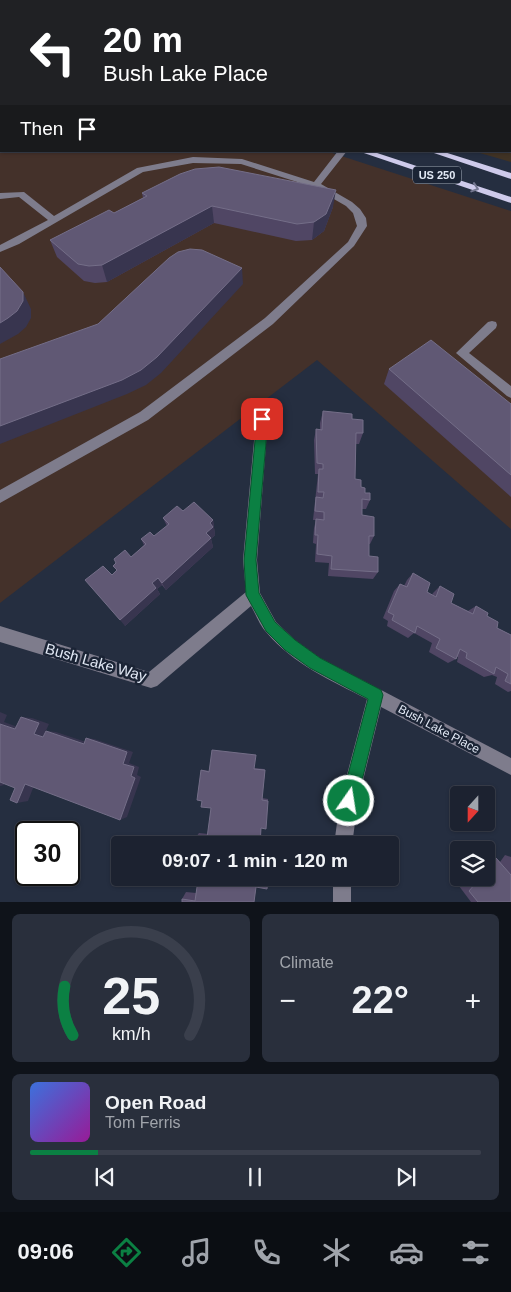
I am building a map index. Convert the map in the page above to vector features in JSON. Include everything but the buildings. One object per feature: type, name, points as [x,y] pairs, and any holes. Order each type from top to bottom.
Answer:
[{"type":"main road","name":"US 250","points":[[365,152],[511,200]]},
{"type":"main road","name":"US 250","points":[[435,152],[511,176]]},
{"type":"street","points":[[316,184],[342,152]]},
{"type":"street","points":[[0,249],[140,170],[193,160],[242,162],[316,184],[358,211],[362,226],[352,244],[269,321],[144,416],[0,497]]},
{"type":"street","points":[[0,196],[21,194],[54,220]]},
{"type":"street","points":[[492,325],[462,353],[511,393]]},
{"type":"street","name":"Bush Lake Place","points":[[262,419],[250,560],[253,595],[271,627],[290,645],[315,663],[511,767]]},
{"type":"street","name":"Bush Lake Way","points":[[0,634],[151,680],[253,595]]},
{"type":"street","points":[[344,836],[351,792],[376,695]]},
{"type":"street","points":[[342,886],[342,902]]},
{"type":"shaded area","points":[[0,152],[329,152],[511,211],[511,529],[317,360],[0,603]]},
{"type":"shaded area","points":[[476,152],[511,152],[511,162]]},
{"type":"route","points":[[262,419],[250,560],[253,595],[271,627],[290,645],[315,663],[376,695],[349,801]]}]
